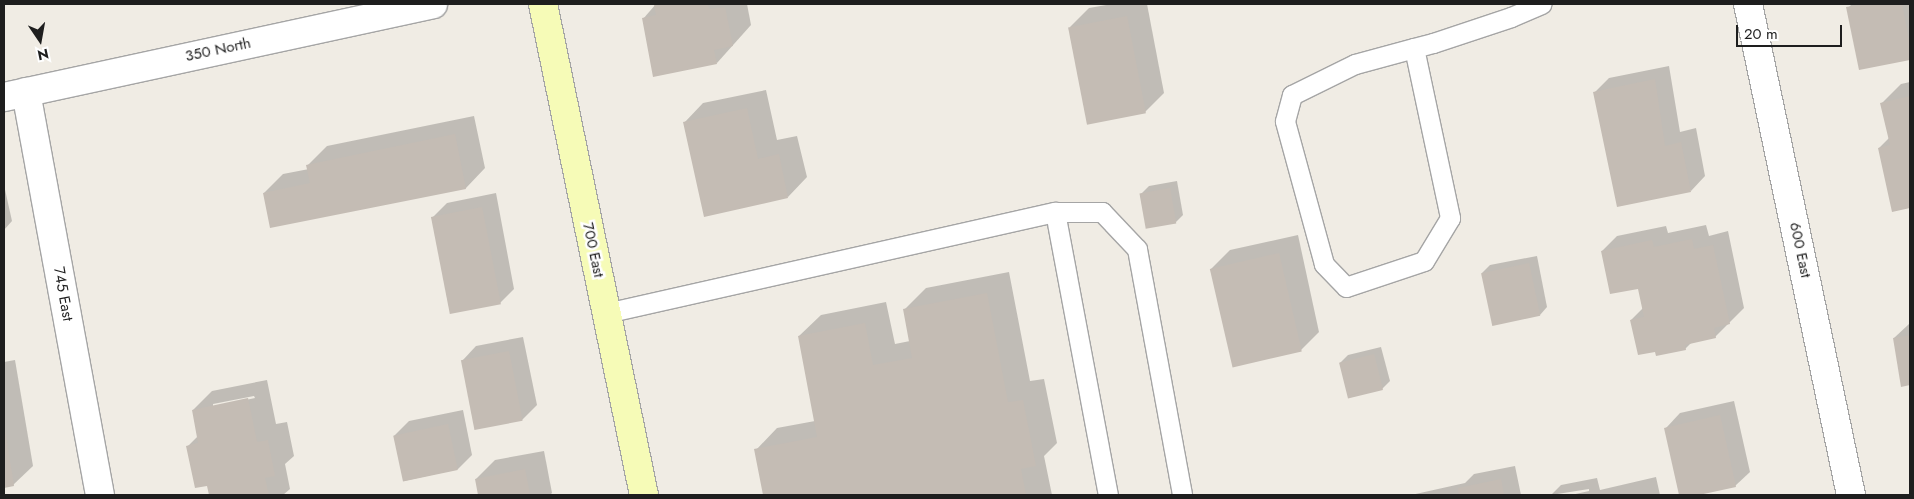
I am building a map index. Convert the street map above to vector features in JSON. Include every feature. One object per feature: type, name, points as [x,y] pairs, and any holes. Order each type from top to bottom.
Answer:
[{"type":"street","name":"350 North","points":[[15,95],[433,4]]},
{"type":"street","name":"700 East","points":[[543,4],[644,495]]},
{"type":"street","name":"600 East","points":[[1748,4],[1851,495]]},
{"type":"street","name":"745 East","points":[[15,95],[100,495]]},
{"type":"lane","points":[[1414,48],[1450,218],[1424,262],[1346,287],[1324,264],[1285,121],[1292,96],[1355,64],[1414,48],[1511,17],[1541,4]]},
{"type":"lane","points":[[1055,212],[1108,495]]},
{"type":"lane","points":[[606,313],[1055,212],[1102,212],[1137,249],[1182,495]]},
{"type":"building","points":[[654,4],[708,4],[709,9],[725,7],[733,46],[714,50],[717,64],[653,77],[642,18],[656,15]]},
{"type":"building","points":[[1864,4],[1902,4],[1910,46],[1910,60],[1859,70],[1846,7]]},
{"type":"building","points":[[1127,16],[1146,113],[1087,125],[1068,27]]},
{"type":"building","points":[[1655,79],[1665,146],[1681,142],[1691,192],[1617,207],[1593,92]]},
{"type":"building","points":[[1910,96],[1910,208],[1892,212],[1878,148],[1890,145],[1880,103]]},
{"type":"building","points":[[747,108],[758,159],[779,154],[788,198],[704,217],[683,122]]},
{"type":"building","points":[[455,134],[466,189],[270,228],[263,193],[310,183],[306,165]]},
{"type":"building","points":[[1170,188],[1176,223],[1146,229],[1139,193]]},
{"type":"building","points":[[482,207],[501,304],[450,314],[431,217]]},
{"type":"building","points":[[1692,239],[1694,249],[1713,245],[1730,324],[1714,328],[1716,338],[1685,345],[1686,350],[1656,356],[1655,352],[1638,355],[1630,320],[1644,317],[1638,289],[1610,294],[1601,251],[1652,240],[1654,247]]},
{"type":"building","points":[[1279,253],[1302,351],[1233,367],[1210,269]]},
{"type":"building","points":[[1529,263],[1540,316],[1492,326],[1481,273]]},
{"type":"building","points":[[987,293],[1008,402],[1023,400],[1036,466],[1021,469],[1026,495],[763,495],[754,449],[817,437],[798,336],[865,323],[873,365],[912,358],[903,309]]},
{"type":"building","points":[[1910,335],[1910,385],[1901,387],[1893,338]]},
{"type":"building","points":[[509,351],[523,421],[474,430],[461,360]]},
{"type":"building","points":[[1374,354],[1383,390],[1348,399],[1339,363]]},
{"type":"building","points":[[248,398],[257,442],[268,440],[275,476],[265,478],[269,495],[209,495],[207,486],[195,488],[186,446],[198,443],[192,410]]},
{"type":"building","points":[[1720,415],[1736,487],[1699,495],[1679,495],[1664,428]]},
{"type":"building","points":[[4,424],[14,486],[4,488]]},
{"type":"building","points":[[448,424],[458,470],[403,482],[393,436]]},
{"type":"building","points":[[525,469],[530,495],[478,495],[475,479]]},
{"type":"building","points":[[1501,479],[1504,495],[1459,495],[1458,488]]}]
